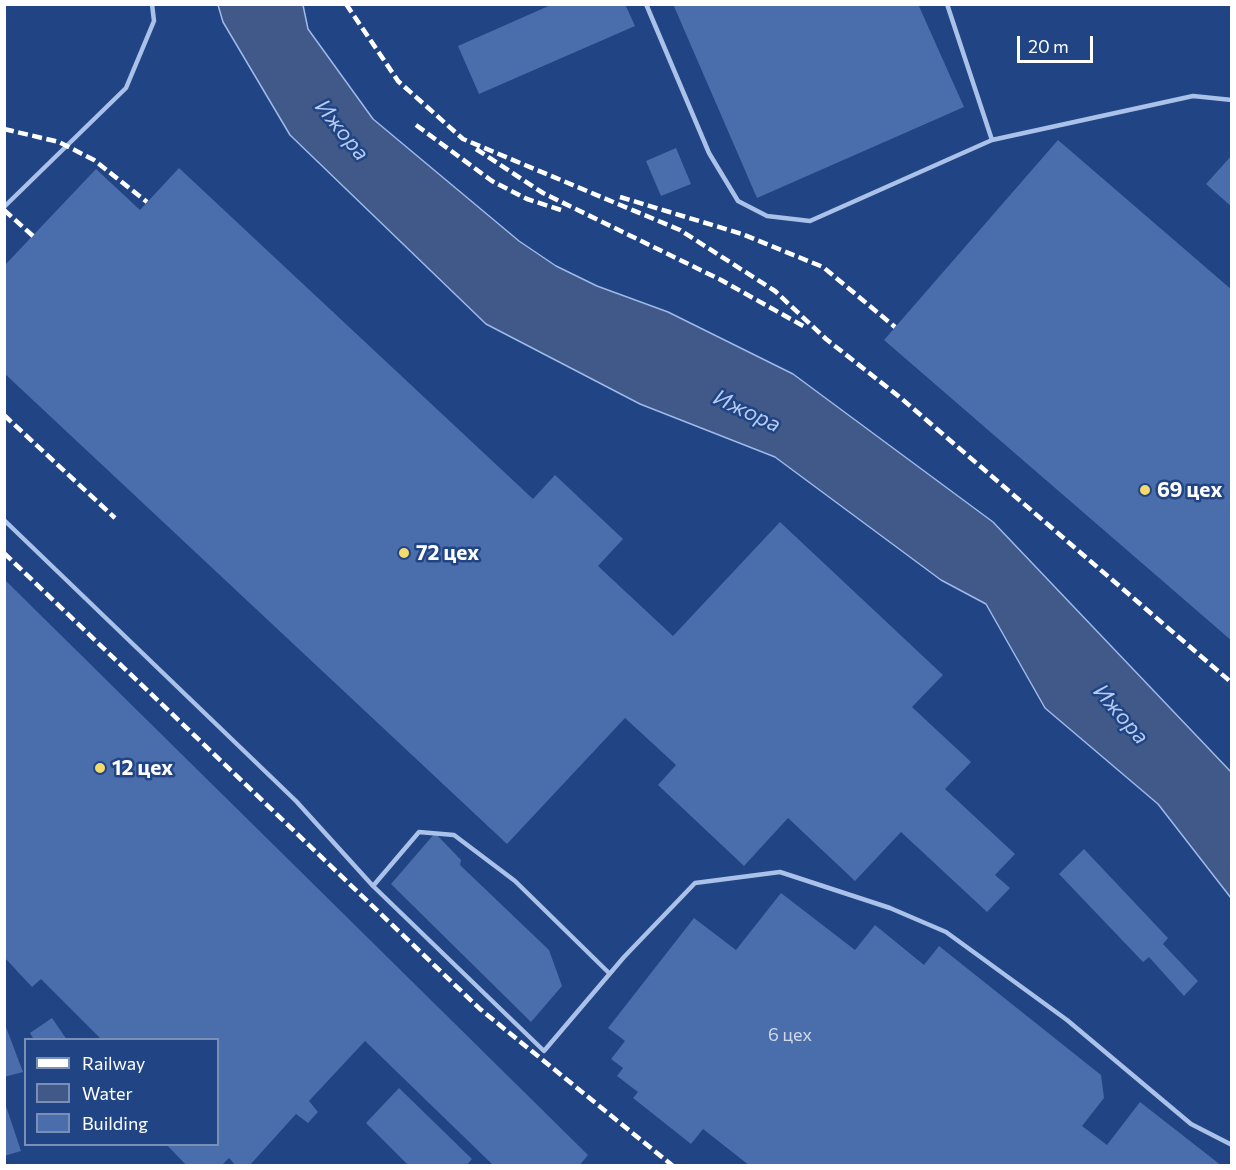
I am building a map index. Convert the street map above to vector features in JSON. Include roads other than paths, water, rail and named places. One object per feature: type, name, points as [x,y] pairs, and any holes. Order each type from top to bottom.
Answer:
[{"type":"lane","points":[[4,207],[126,88],[154,21],[152,4]]},
{"type":"lane","points":[[646,4],[709,153],[738,201],[766,216],[810,221],[992,140],[1193,96],[1232,100]]},
{"type":"lane","points":[[947,4],[992,140]]},
{"type":"lane","points":[[4,519],[296,801],[373,886],[544,1051],[609,973],[695,883],[780,872],[890,908],[946,932],[1067,1020],[1191,1124],[1232,1145]]},
{"type":"lane","points":[[373,886],[419,832],[454,835],[515,881],[609,973]]},
{"type":"water","name":"Ижора","points":[[218,5],[303,5],[308,29],[373,119],[519,241],[556,266],[597,286],[668,312],[793,374],[993,522],[1231,772],[1231,898],[1158,804],[1045,708],[986,604],[941,580],[775,457],[640,404],[486,324],[290,135],[223,22]]},
{"type":"railway","points":[[346,4],[398,81],[463,139],[680,230],[775,291],[826,339],[902,399],[1232,683]]},
{"type":"railway","points":[[416,125],[492,181],[527,199],[561,210]]},
{"type":"railway","points":[[4,129],[59,142],[94,160],[147,202]]},
{"type":"railway","points":[[476,149],[543,193],[721,280],[805,327]]},
{"type":"railway","points":[[620,197],[742,234],[823,267],[895,327]]},
{"type":"railway","points":[[4,210],[33,236]]},
{"type":"railway","points":[[4,415],[115,518]]},
{"type":"railway","points":[[4,553],[480,1009],[673,1166]]},
{"type":"place","name":"69 цех","points":[[1145,490]]},
{"type":"place","name":"72 цех","points":[[404,553]]},
{"type":"place","name":"12 цех","points":[[100,768]]}]
